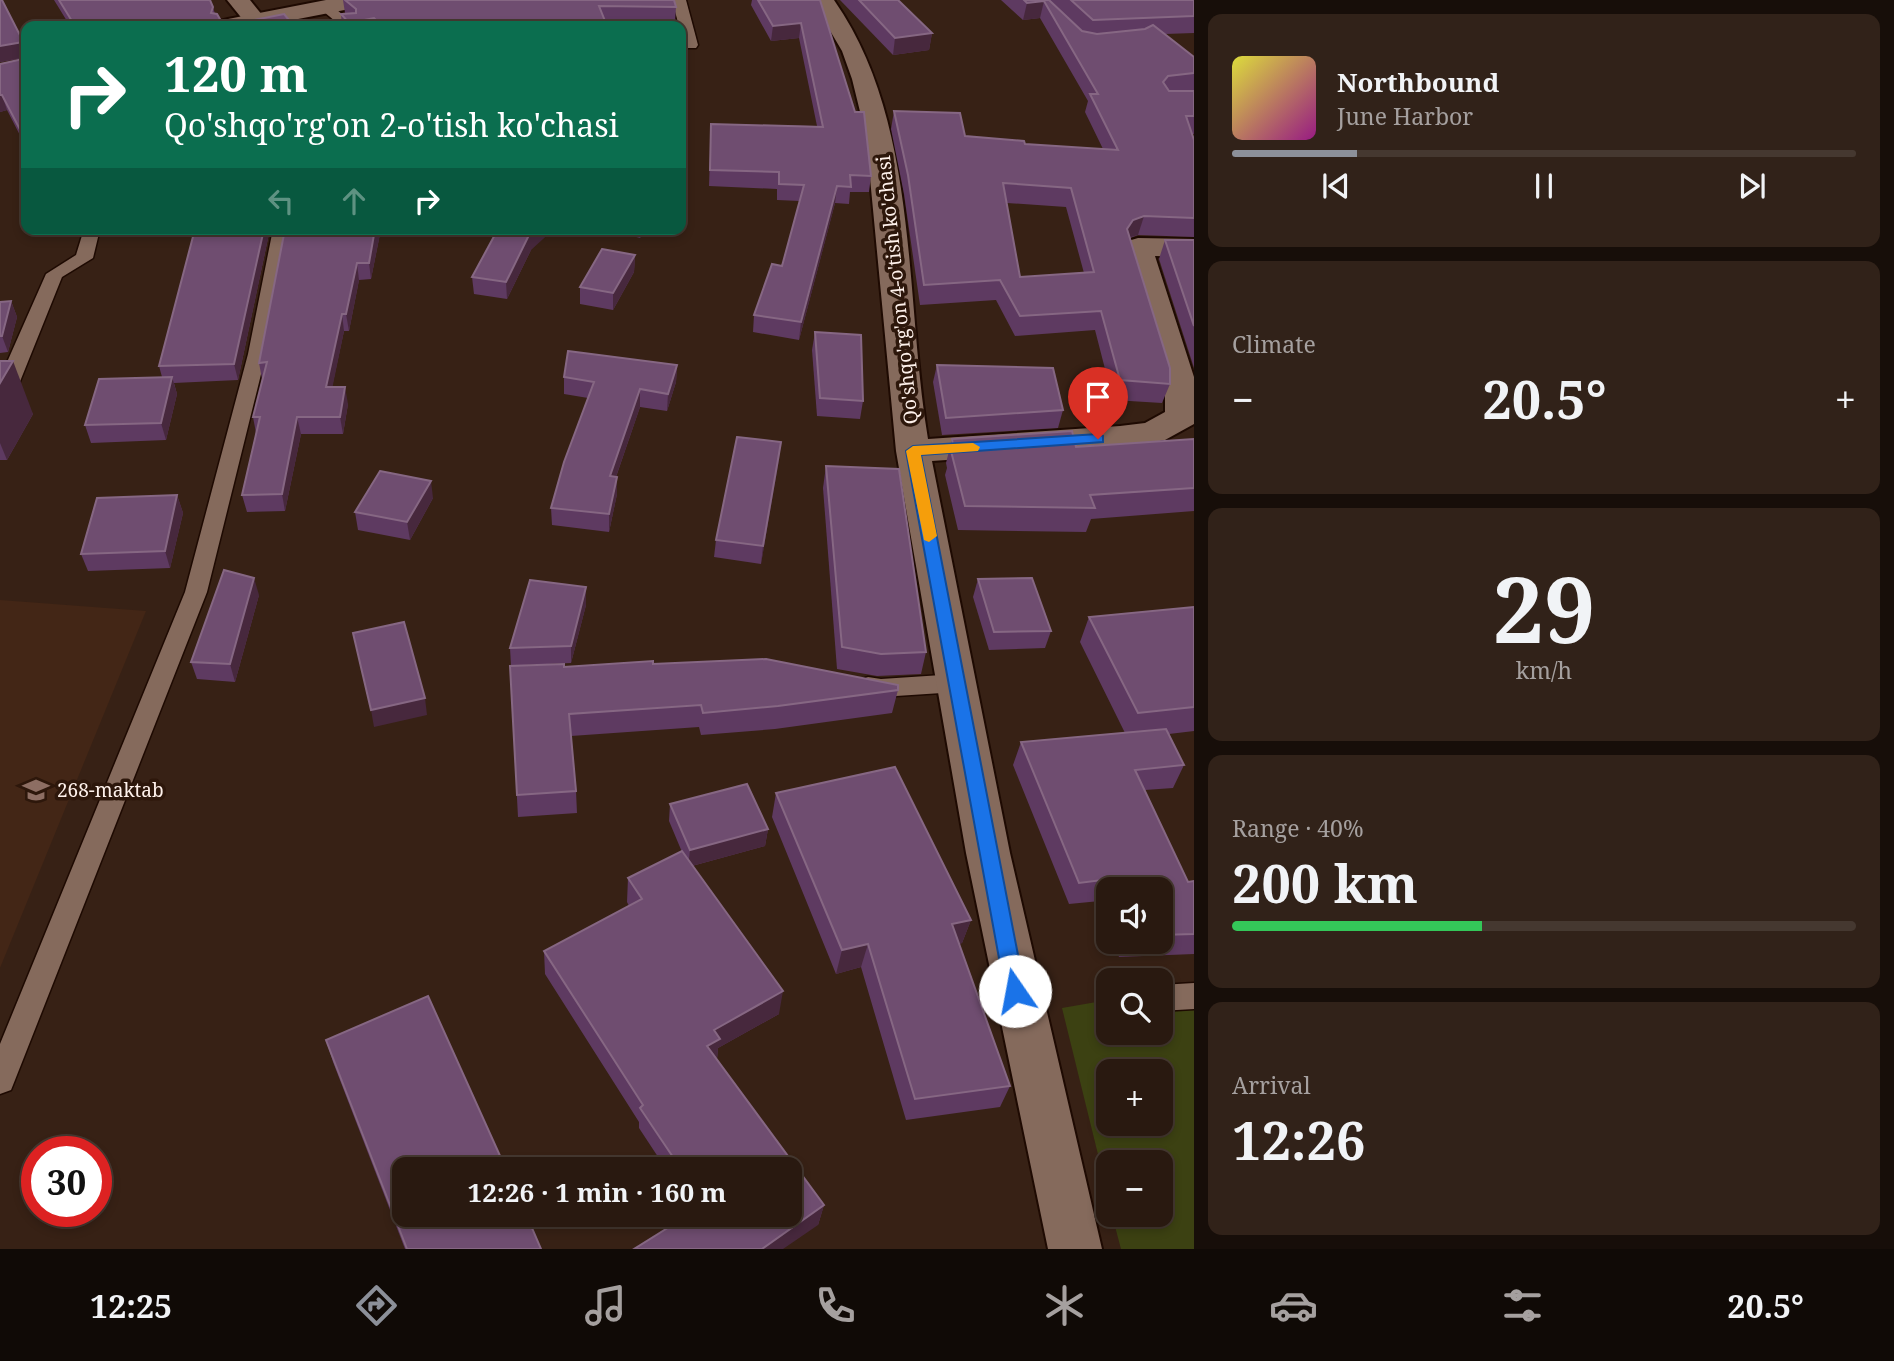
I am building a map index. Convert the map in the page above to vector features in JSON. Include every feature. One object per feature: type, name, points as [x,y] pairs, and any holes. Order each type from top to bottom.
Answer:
[{"type":"street","points":[[238,0],[256,21],[360,0]]},
{"type":"street","name":"Qo'shqo'rg'on 4-o'tish ko'chasi","points":[[823,0],[844,30],[853,50],[880,132],[913,451],[1009,965],[1075,1249]]},
{"type":"street","points":[[913,451],[1120,437],[1153,432],[1188,422],[1181,387],[1138,247],[1194,248]]},
{"type":"lane","points":[[679,0],[684,21]]},
{"type":"lane","points":[[325,7],[343,21]]},
{"type":"lane","points":[[686,27],[691,46]]},
{"type":"lane","points":[[0,384],[9,384],[55,274],[85,258],[91,235]]},
{"type":"lane","points":[[0,1080],[196,592],[257,354],[280,235]]},
{"type":"lane","points":[[842,682],[881,688],[957,683]]},
{"type":"lane","points":[[1173,997],[1194,996]]},
{"type":"shaded area","name":"268-maktab","points":[[0,600],[146,611],[0,968]]},
{"type":"green space","points":[[1194,985],[1194,1249],[1121,1249],[1115,1227],[1173,1227],[1173,1150],[1097,1150],[1062,1008],[1096,1002],[1096,1045],[1173,1045],[1173,989]]},
{"type":"building","points":[[2,0],[21,37],[21,42],[0,46]]},
{"type":"building","points":[[59,0],[210,0],[213,7],[211,13],[217,14],[221,21],[72,21]]},
{"type":"building","points":[[345,0],[674,0],[676,7],[599,6],[605,21],[377,21],[374,18],[347,21],[341,14],[356,13],[356,9]]},
{"type":"building","points":[[758,0],[820,0],[855,112],[864,112],[871,176],[850,175],[851,187],[837,186],[801,322],[754,315],[772,264],[782,266],[804,185],[779,184],[779,172],[710,170],[711,124],[823,127],[801,23],[773,26]]},
{"type":"building","points":[[859,0],[898,0],[932,33],[895,38]]},
{"type":"building","points":[[1024,0],[1049,0],[1082,31],[1097,34],[1145,29],[1153,25],[1194,57],[1194,73],[1168,76],[1163,82],[1169,91],[1194,91],[1194,116],[1186,116],[1194,140],[1194,218],[1144,216],[1133,220],[1127,229],[1170,368],[1170,384],[1120,380],[1101,311],[1020,316],[1000,280],[924,285],[908,175],[894,111],[960,113],[965,136],[1024,141],[1025,144],[1118,150],[1090,94],[1098,94],[1044,1],[1027,3]],"holes":[[[1003,183],[1071,188],[1094,272],[1020,277]]]},
{"type":"building","points":[[1071,0],[1194,0],[1194,16],[1093,20]]},
{"type":"building","points":[[284,14],[290,21],[250,21]]},
{"type":"building","points":[[21,59],[21,131],[0,95],[0,64]]},
{"type":"building","points":[[193,235],[263,235],[234,364],[159,366]]},
{"type":"building","points":[[284,235],[374,235],[369,263],[357,263],[346,314],[342,314],[326,387],[345,387],[340,417],[297,417],[282,494],[242,495],[260,417],[253,417],[267,362],[259,363]]},
{"type":"building","points":[[495,235],[529,235],[506,282],[472,277]]},
{"type":"building","points":[[1165,240],[1194,240],[1194,326]]},
{"type":"building","points":[[602,249],[635,255],[613,293],[580,287]]},
{"type":"building","points":[[11,301],[2,336],[0,336],[0,302]]},
{"type":"building","points":[[815,332],[861,335],[863,401],[820,398]]},
{"type":"building","points":[[568,351],[677,365],[668,394],[640,389],[610,476],[617,477],[609,514],[551,508],[564,462],[594,382],[564,377]]},
{"type":"building","points":[[0,361],[13,361],[0,383]]},
{"type":"building","points":[[937,365],[1053,368],[1063,410],[946,418]]},
{"type":"building","points":[[172,377],[161,423],[85,425],[99,379]]},
{"type":"building","points":[[1072,431],[1076,447],[1194,439],[1194,488],[1090,495],[1095,508],[965,506],[951,451],[954,452],[952,439]]},
{"type":"building","points":[[737,437],[781,442],[763,546],[716,540]]},
{"type":"building","points":[[826,466],[899,469],[926,652],[881,654],[842,647]]},
{"type":"building","points":[[380,471],[431,481],[407,522],[355,512]]},
{"type":"building","points":[[177,495],[165,551],[81,554],[97,498]]},
{"type":"building","points":[[224,570],[254,578],[230,664],[191,662]]},
{"type":"building","points":[[1032,578],[1051,631],[994,632],[978,579]]},
{"type":"building","points":[[530,580],[586,587],[571,646],[510,648]]},
{"type":"building","points":[[1194,607],[1194,707],[1138,713],[1089,617]]},
{"type":"building","points":[[404,622],[425,698],[371,710],[353,633]]},
{"type":"building","points":[[766,659],[898,685],[898,690],[703,713],[701,705],[569,714],[576,791],[517,795],[510,666],[564,664],[564,667],[653,661],[653,664]]},
{"type":"building","points":[[1166,729],[1184,765],[1135,770],[1188,882],[1194,881],[1194,934],[1173,935],[1173,877],[1096,877],[1096,881],[1079,883],[1021,742]]},
{"type":"building","points":[[895,767],[971,920],[952,924],[1010,1086],[915,1099],[868,944],[842,950],[776,793]]},
{"type":"building","points":[[747,784],[768,829],[690,850],[670,804]]},
{"type":"building","points":[[682,851],[783,991],[714,1030],[720,1039],[707,1046],[789,1157],[673,1157],[640,1108],[643,1105],[544,951],[642,899],[628,878]]},
{"type":"building","points":[[428,996],[501,1157],[392,1157],[392,1210],[326,1040]]},
{"type":"building","points":[[802,1175],[824,1205],[802,1221]]},
{"type":"building","points":[[398,1227],[532,1227],[541,1249],[407,1249]]},
{"type":"building","points":[[669,1227],[793,1227],[762,1249],[634,1249]]},
{"type":"slow traffic","points":[[929,536],[913,451],[973,447]]},
{"type":"place","name":"268-maktab","points":[[36,790]]},
{"type":"route","points":[[1015,991],[913,451],[1098,439]]}]
